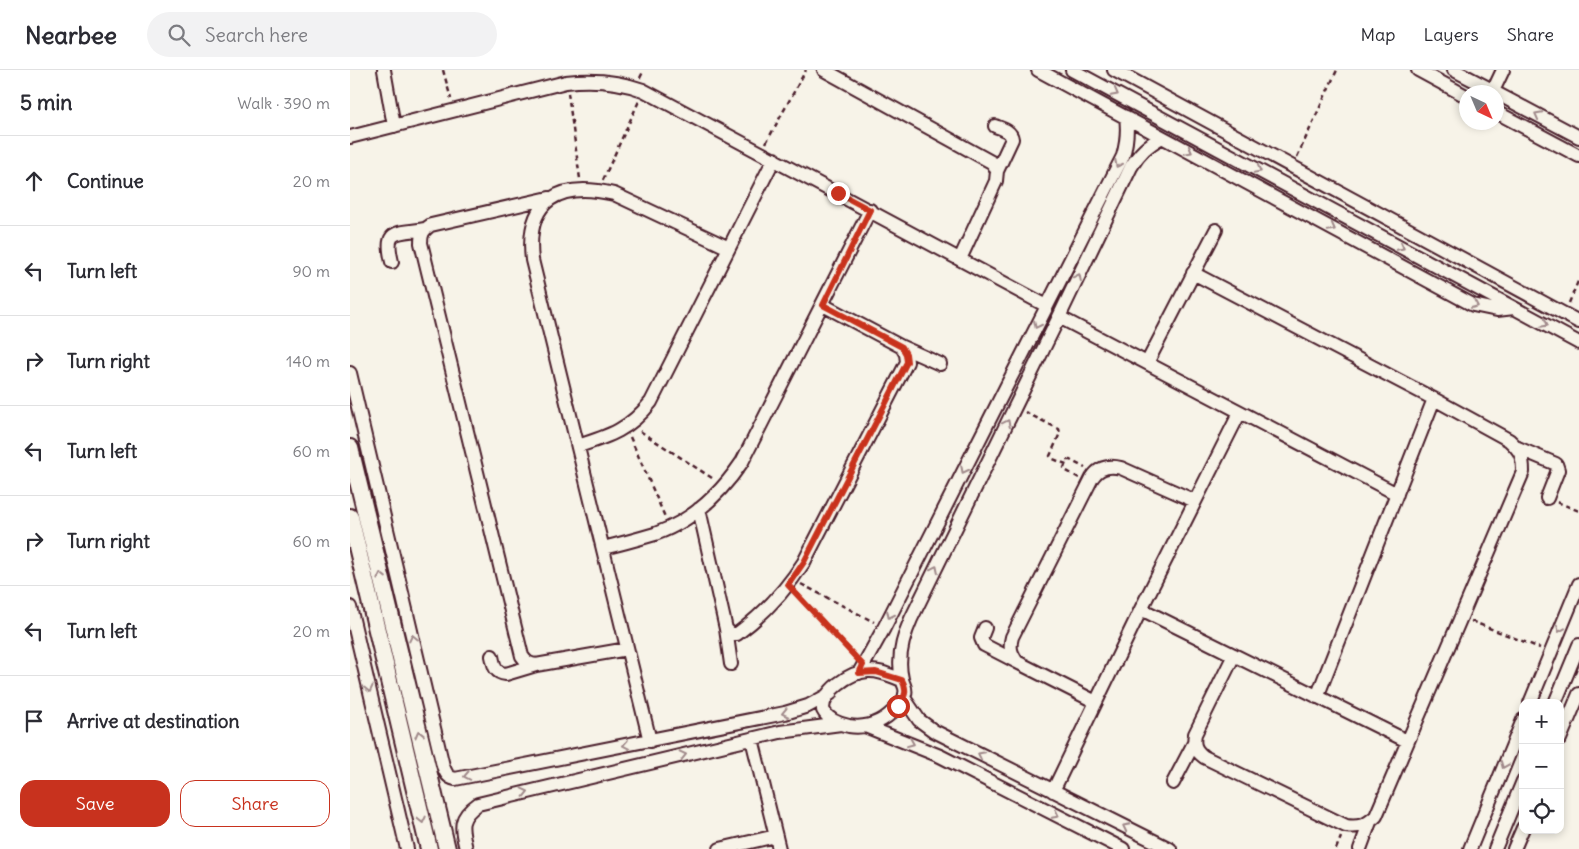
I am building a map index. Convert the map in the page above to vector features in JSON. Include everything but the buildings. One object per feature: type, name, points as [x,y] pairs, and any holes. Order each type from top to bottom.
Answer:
[{"type":"main road","points":[[350,448],[446,849]]},
{"type":"main road","points":[[350,517],[429,849]]},
{"type":"street","points":[[384,70],[394,126]]},
{"type":"street","points":[[824,70],[985,157],[993,163],[997,171]]},
{"type":"street","points":[[1038,70],[1473,304],[1497,310],[1514,308]]},
{"type":"street","points":[[1072,70],[1579,343]]},
{"type":"street","points":[[1114,70],[1579,322]]},
{"type":"street","points":[[1418,70],[1459,92]]},
{"type":"street","points":[[1454,70],[1482,85]]},
{"type":"street","points":[[1498,85],[1503,70]]},
{"type":"street","points":[[350,137],[566,82],[601,80],[618,83],[643,90],[1047,306]]},
{"type":"street","points":[[1504,97],[1579,137]]},
{"type":"street","points":[[1504,116],[1579,156]]},
{"type":"street","points":[[842,724],[830,719],[823,710],[825,700],[843,681],[861,669],[884,628],[1123,156],[1126,143],[1126,117]]},
{"type":"street","points":[[960,259],[996,181],[997,171],[1012,139],[1008,132],[995,126]]},
{"type":"street","points":[[865,726],[889,716],[904,698],[902,646],[910,619],[1131,167],[1144,150],[1162,137]]},
{"type":"street","points":[[578,446],[607,437],[628,426],[642,414],[651,402],[774,159]]},
{"type":"street","points":[[392,262],[388,245],[389,239],[394,234],[425,229],[431,225],[552,198],[566,192],[582,189],[614,194],[729,248]]},
{"type":"street","points":[[552,198],[540,208],[534,218],[530,246],[532,260],[650,741]]},
{"type":"street","points":[[603,548],[669,527],[699,509],[724,486],[742,462],[870,210]]},
{"type":"street","points":[[425,229],[421,243],[522,656],[526,661],[536,665]]},
{"type":"street","points":[[1147,363],[1216,230]]},
{"type":"street","points":[[1194,273],[1434,399],[1509,440],[1518,448],[1556,464],[1558,470],[1547,498]]},
{"type":"street","points":[[823,305],[902,347],[940,364]]},
{"type":"street","points":[[1059,317],[1397,494]]},
{"type":"street","points":[[726,629],[731,634],[738,634],[772,604],[791,582],[804,562],[907,362],[906,354],[902,347]]},
{"type":"street","points":[[350,373],[447,775],[455,779],[797,710],[830,694]]},
{"type":"street","points":[[1317,696],[1434,399]]},
{"type":"street","points":[[1053,791],[1140,609],[1240,412]]},
{"type":"street","points":[[1194,743],[1197,751],[1204,757],[1346,826],[1363,826],[1370,822],[1376,816],[1523,472],[1523,460],[1518,448]]},
{"type":"street","points":[[1017,662],[1012,655],[1010,646],[1012,637],[1092,478],[1108,466],[1121,468],[1195,501]]},
{"type":"street","points":[[699,509],[726,629],[731,664]]},
{"type":"street","points":[[1532,699],[1579,584]]},
{"type":"street","points":[[350,607],[406,849]]},
{"type":"street","points":[[1140,609],[1407,740]]},
{"type":"street","points":[[985,628],[981,638],[984,645],[1096,702]]},
{"type":"street","points":[[1557,699],[1579,645]]},
{"type":"street","points":[[492,656],[495,668],[502,674],[506,674],[536,665],[627,649]]},
{"type":"street","points":[[1173,783],[1194,743],[1196,734],[1234,655]]},
{"type":"street","points":[[861,669],[902,680]]},
{"type":"street","points":[[1564,730],[1579,694]]},
{"type":"street","points":[[904,698],[913,713],[926,726],[1170,849]]},
{"type":"street","points":[[466,849],[462,823],[467,811],[478,804],[801,728],[842,724],[865,726],[940,756],[1123,849]]},
{"type":"street","points":[[1470,849],[1519,730]]},
{"type":"street","points":[[752,739],[779,849]]},
{"type":"street","points":[[1495,849],[1520,789]]},
{"type":"street","points":[[1360,849],[1370,822]]},
{"type":"street","points":[[1514,849],[1520,834]]},
{"type":"street","points":[[720,849],[776,836]]},
{"type":"path","points":[[443,70],[454,110]]},
{"type":"path","points":[[761,152],[806,70]]},
{"type":"path","points":[[1293,166],[1337,70]]},
{"type":"path","points":[[566,82],[582,189]]},
{"type":"path","points":[[598,190],[643,90]]},
{"type":"path","points":[[1564,314],[1579,279]]},
{"type":"path","points":[[1015,406],[1059,429],[1060,433],[1050,456],[1066,464]]},
{"type":"path","points":[[628,426],[724,486]]},
{"type":"path","points":[[628,426],[669,527]]},
{"type":"path","points":[[1069,460],[1092,478],[1065,470],[1066,464],[1069,460]]},
{"type":"path","points":[[791,582],[884,628]]},
{"type":"path","points":[[791,582],[861,669]]},
{"type":"path","points":[[1460,617],[1550,653]]},
{"type":"route","points":[[838,193],[870,210],[823,305],[902,347],[906,354],[907,362],[804,562],[788,585],[863,665],[859,673],[867,671],[884,673],[902,680],[906,692],[898,706]]}]
